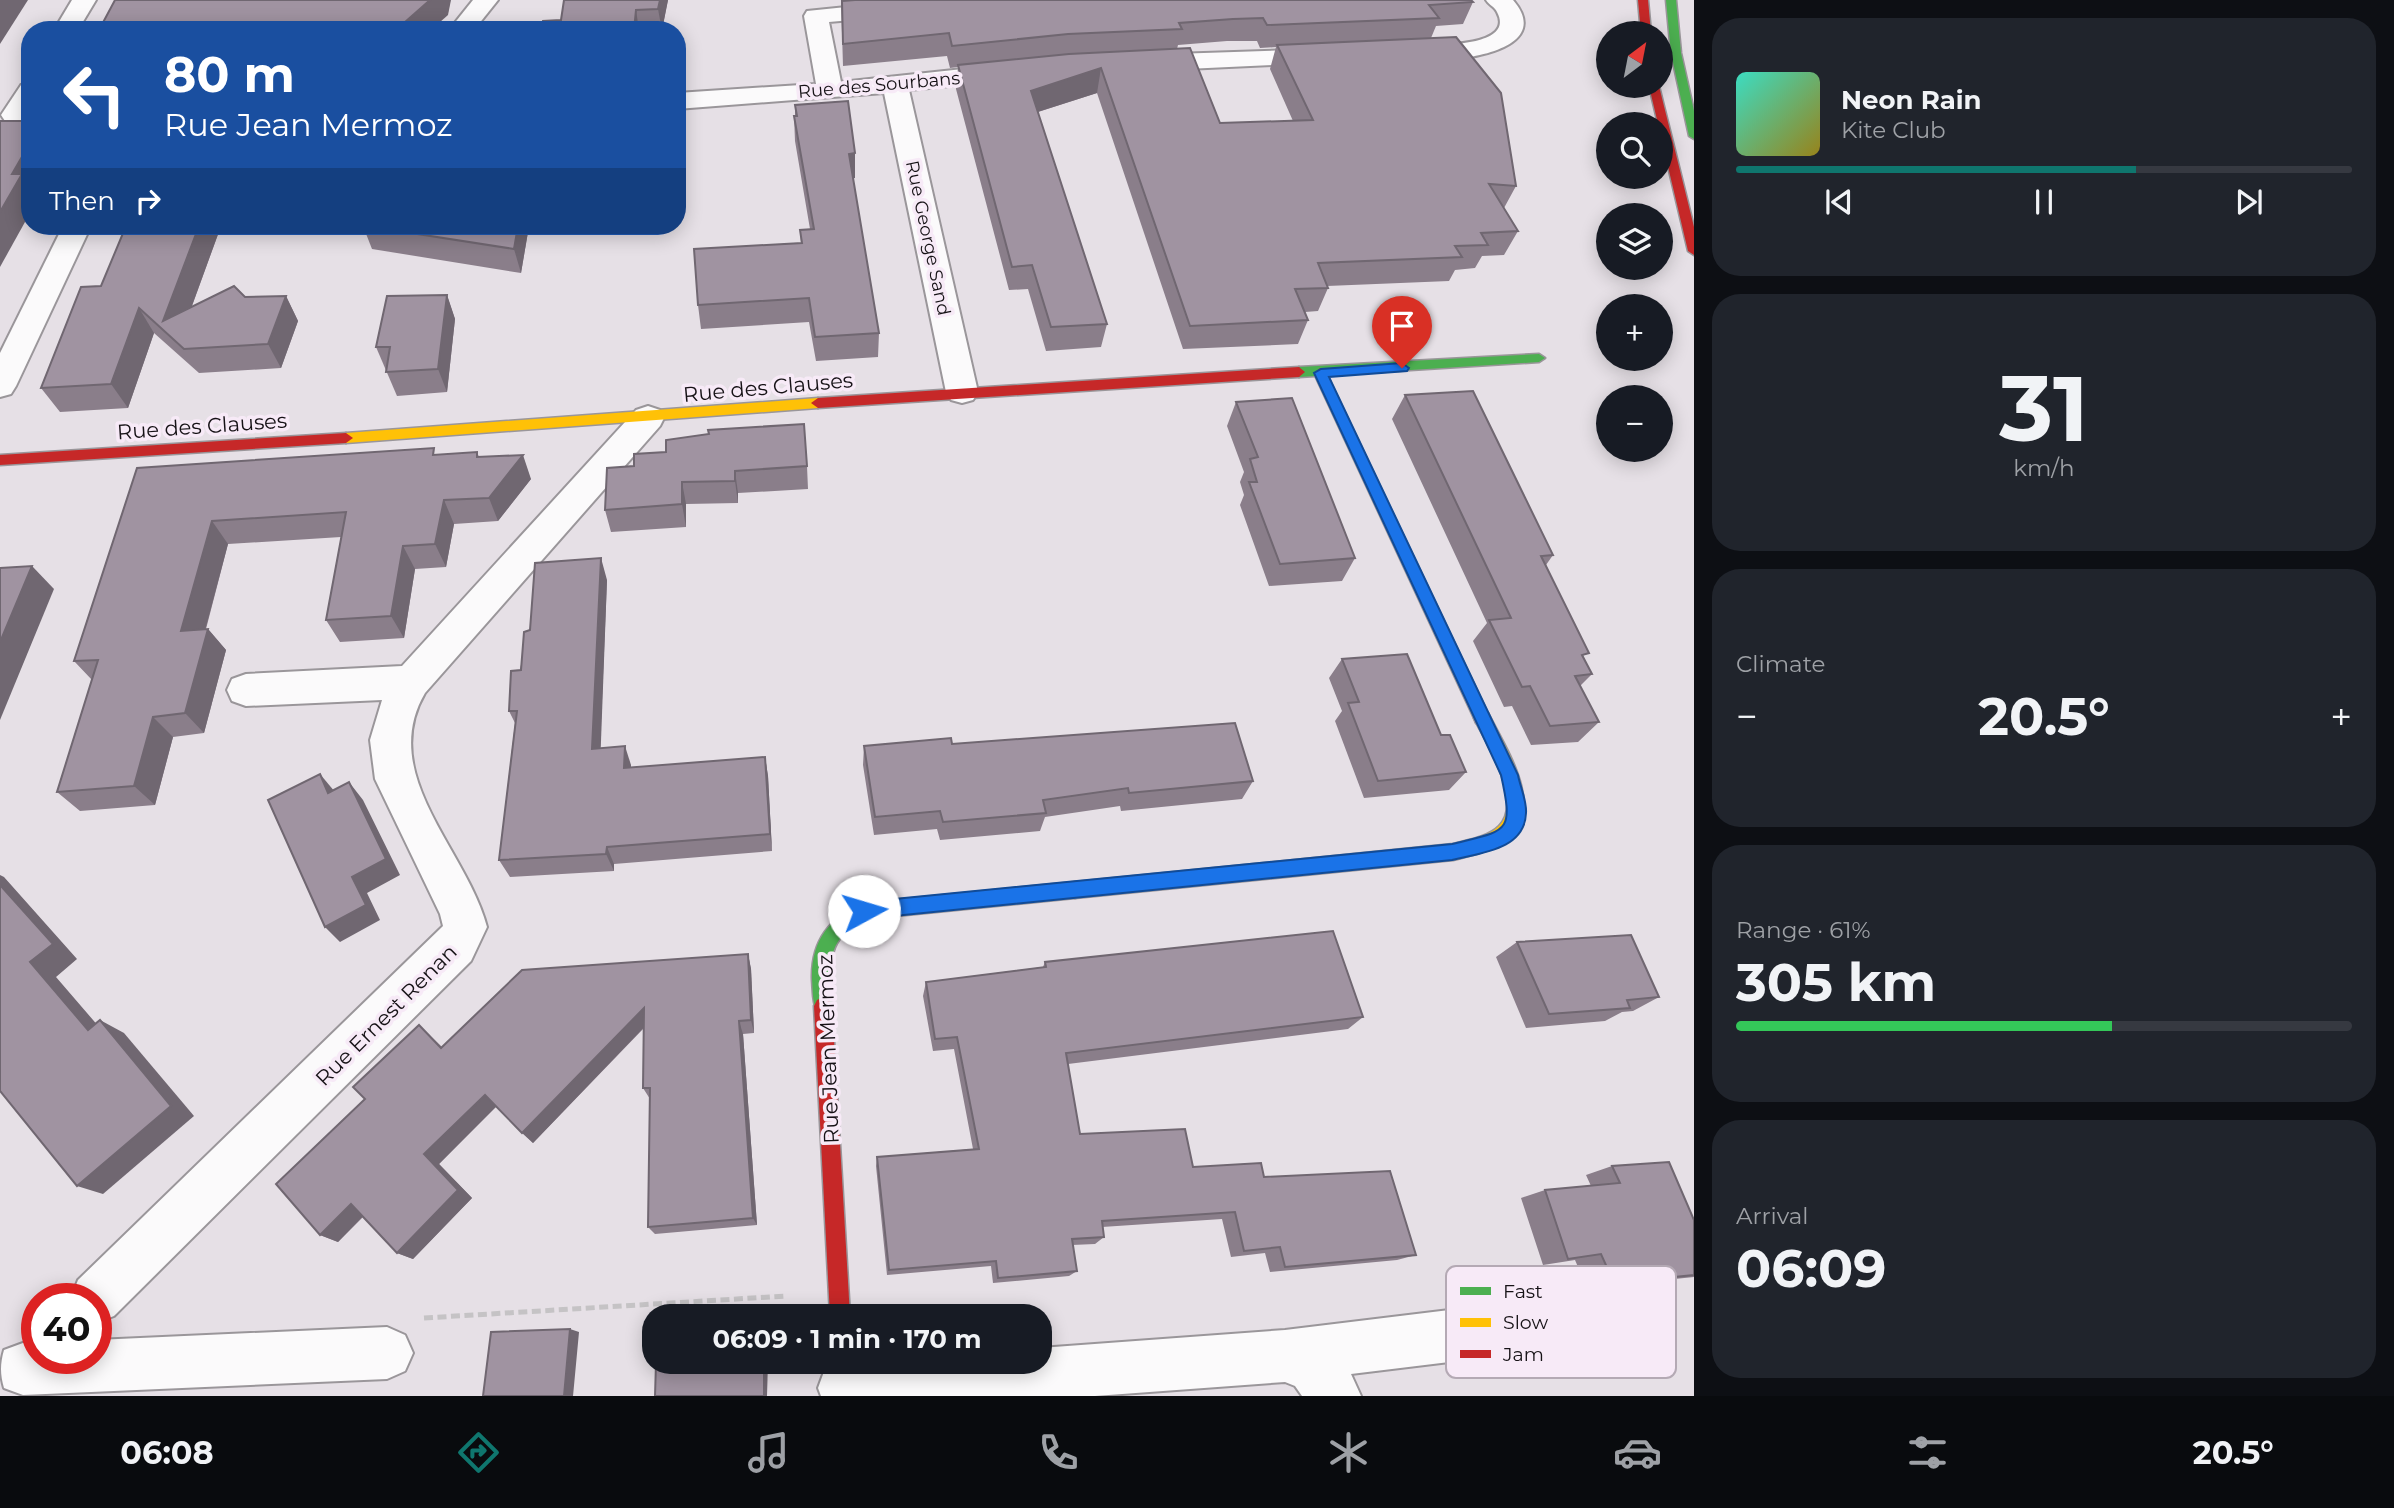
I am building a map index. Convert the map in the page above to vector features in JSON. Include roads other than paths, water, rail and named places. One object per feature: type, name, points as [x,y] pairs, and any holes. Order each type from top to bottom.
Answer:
[{"type":"street","points":[[71,21],[84,0]]},
{"type":"street","points":[[468,21],[486,0]]},
{"type":"street","points":[[830,91],[815,8],[998,0]]},
{"type":"street","points":[[1383,54],[1477,49],[1499,43],[1510,30],[1511,18],[1510,11],[1498,0]]},
{"type":"street","points":[[1643,0],[1645,21]]},
{"type":"street","points":[[1671,0],[1676,53],[1694,136]]},
{"type":"street","points":[[1124,63],[1343,57]]},
{"type":"street","name":"Rue des Sourbans","points":[[686,100],[830,91],[1039,69]]},
{"type":"street","name":"Rue George Sand","points":[[895,85],[962,392]]},
{"type":"street","points":[[1656,98],[1694,251]]},
{"type":"street","points":[[0,386],[74,235]]},
{"type":"street","name":"Rue des Clauses","points":[[0,460],[648,418],[962,392],[1321,373],[1539,358]]},
{"type":"street","name":"Rue Jean Mermoz","points":[[839,1304],[820,958],[826,939],[846,918],[864,911],[1452,852],[1501,840],[1513,828],[1518,813],[1509,775],[1321,373]]},
{"type":"street","name":"Rue Ernest Renan","points":[[112,1283],[448,958],[463,935],[465,921],[461,911],[395,779],[388,756],[390,729],[397,706],[412,682],[648,418]]},
{"type":"street","points":[[246,690],[412,682]]},
{"type":"street","points":[[844,1382],[1285,1356],[1446,1336]]},
{"type":"street","points":[[20,1372],[387,1353]]},
{"type":"street","points":[[1285,1356],[1313,1367],[1335,1396]]}]
